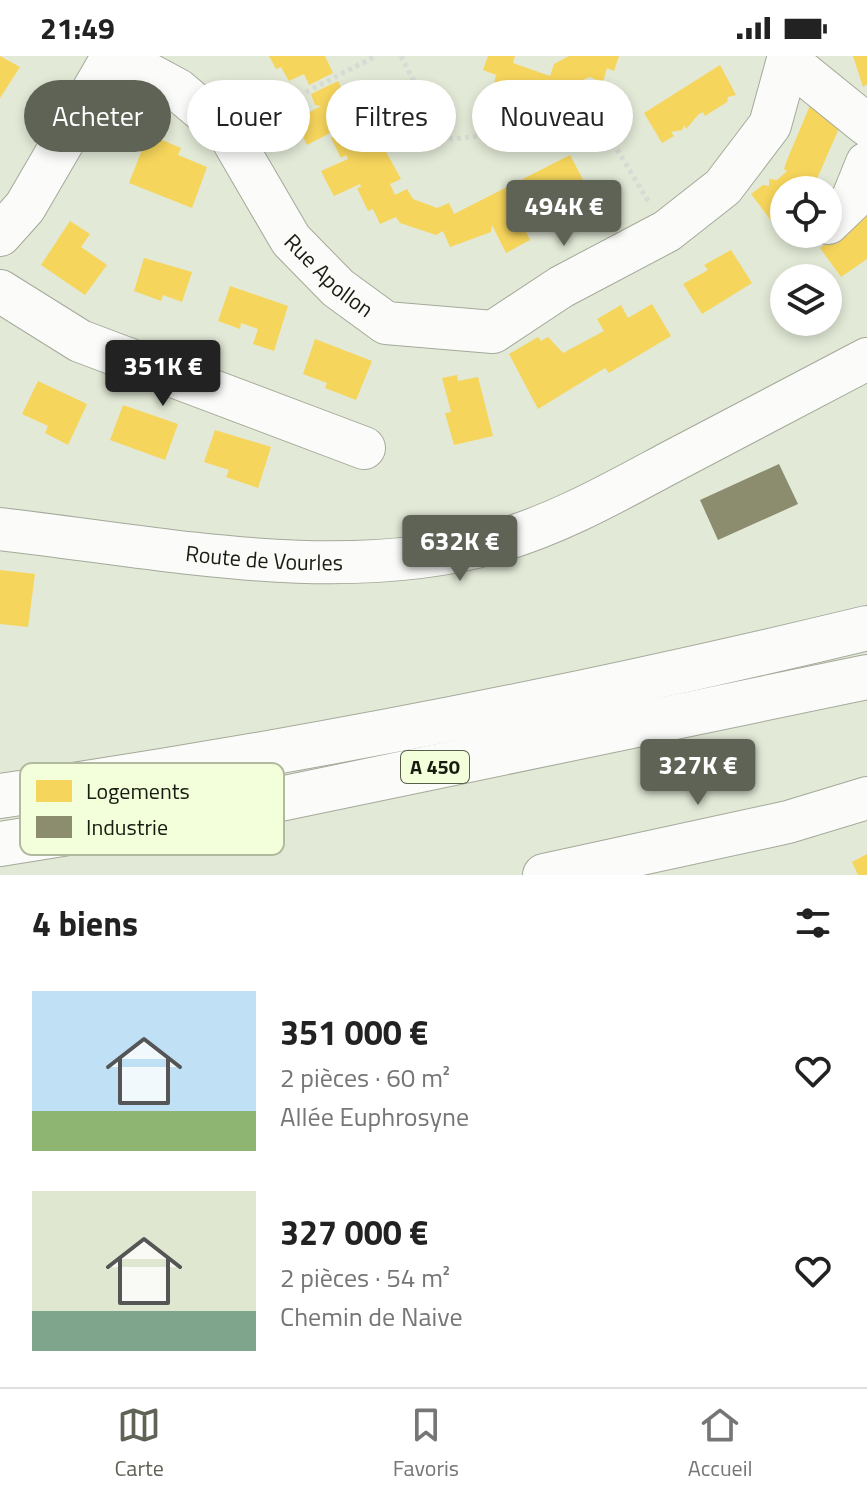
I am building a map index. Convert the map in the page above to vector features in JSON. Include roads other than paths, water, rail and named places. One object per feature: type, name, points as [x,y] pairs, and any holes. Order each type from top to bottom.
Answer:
[{"type":"highway","name":"A 450","points":[[204,763],[499,708],[867,628]]},
{"type":"highway","name":"A 450","points":[[284,798],[867,677]]},
{"type":"highway","name":"A 450","points":[[0,796],[20,793]]},
{"type":"highway","name":"A 450","points":[[0,844],[20,841]]},
{"type":"street","name":"Rue Apollon","points":[[114,56],[178,90],[228,132],[291,240],[338,288],[386,323],[493,332],[561,287],[667,231],[723,187],[770,125],[788,59]]},
{"type":"street","points":[[0,235],[25,207],[114,56]]},
{"type":"street","points":[[788,59],[867,125]]},
{"type":"street","points":[[842,210],[852,200],[867,163]]},
{"type":"street","points":[[0,291],[80,341],[364,448]]},
{"type":"street","name":"Route de Vourles","points":[[0,529],[307,563],[371,562],[435,555],[497,542],[558,521],[867,359]]},
{"type":"street","points":[[544,875],[788,822],[867,798]]}]
